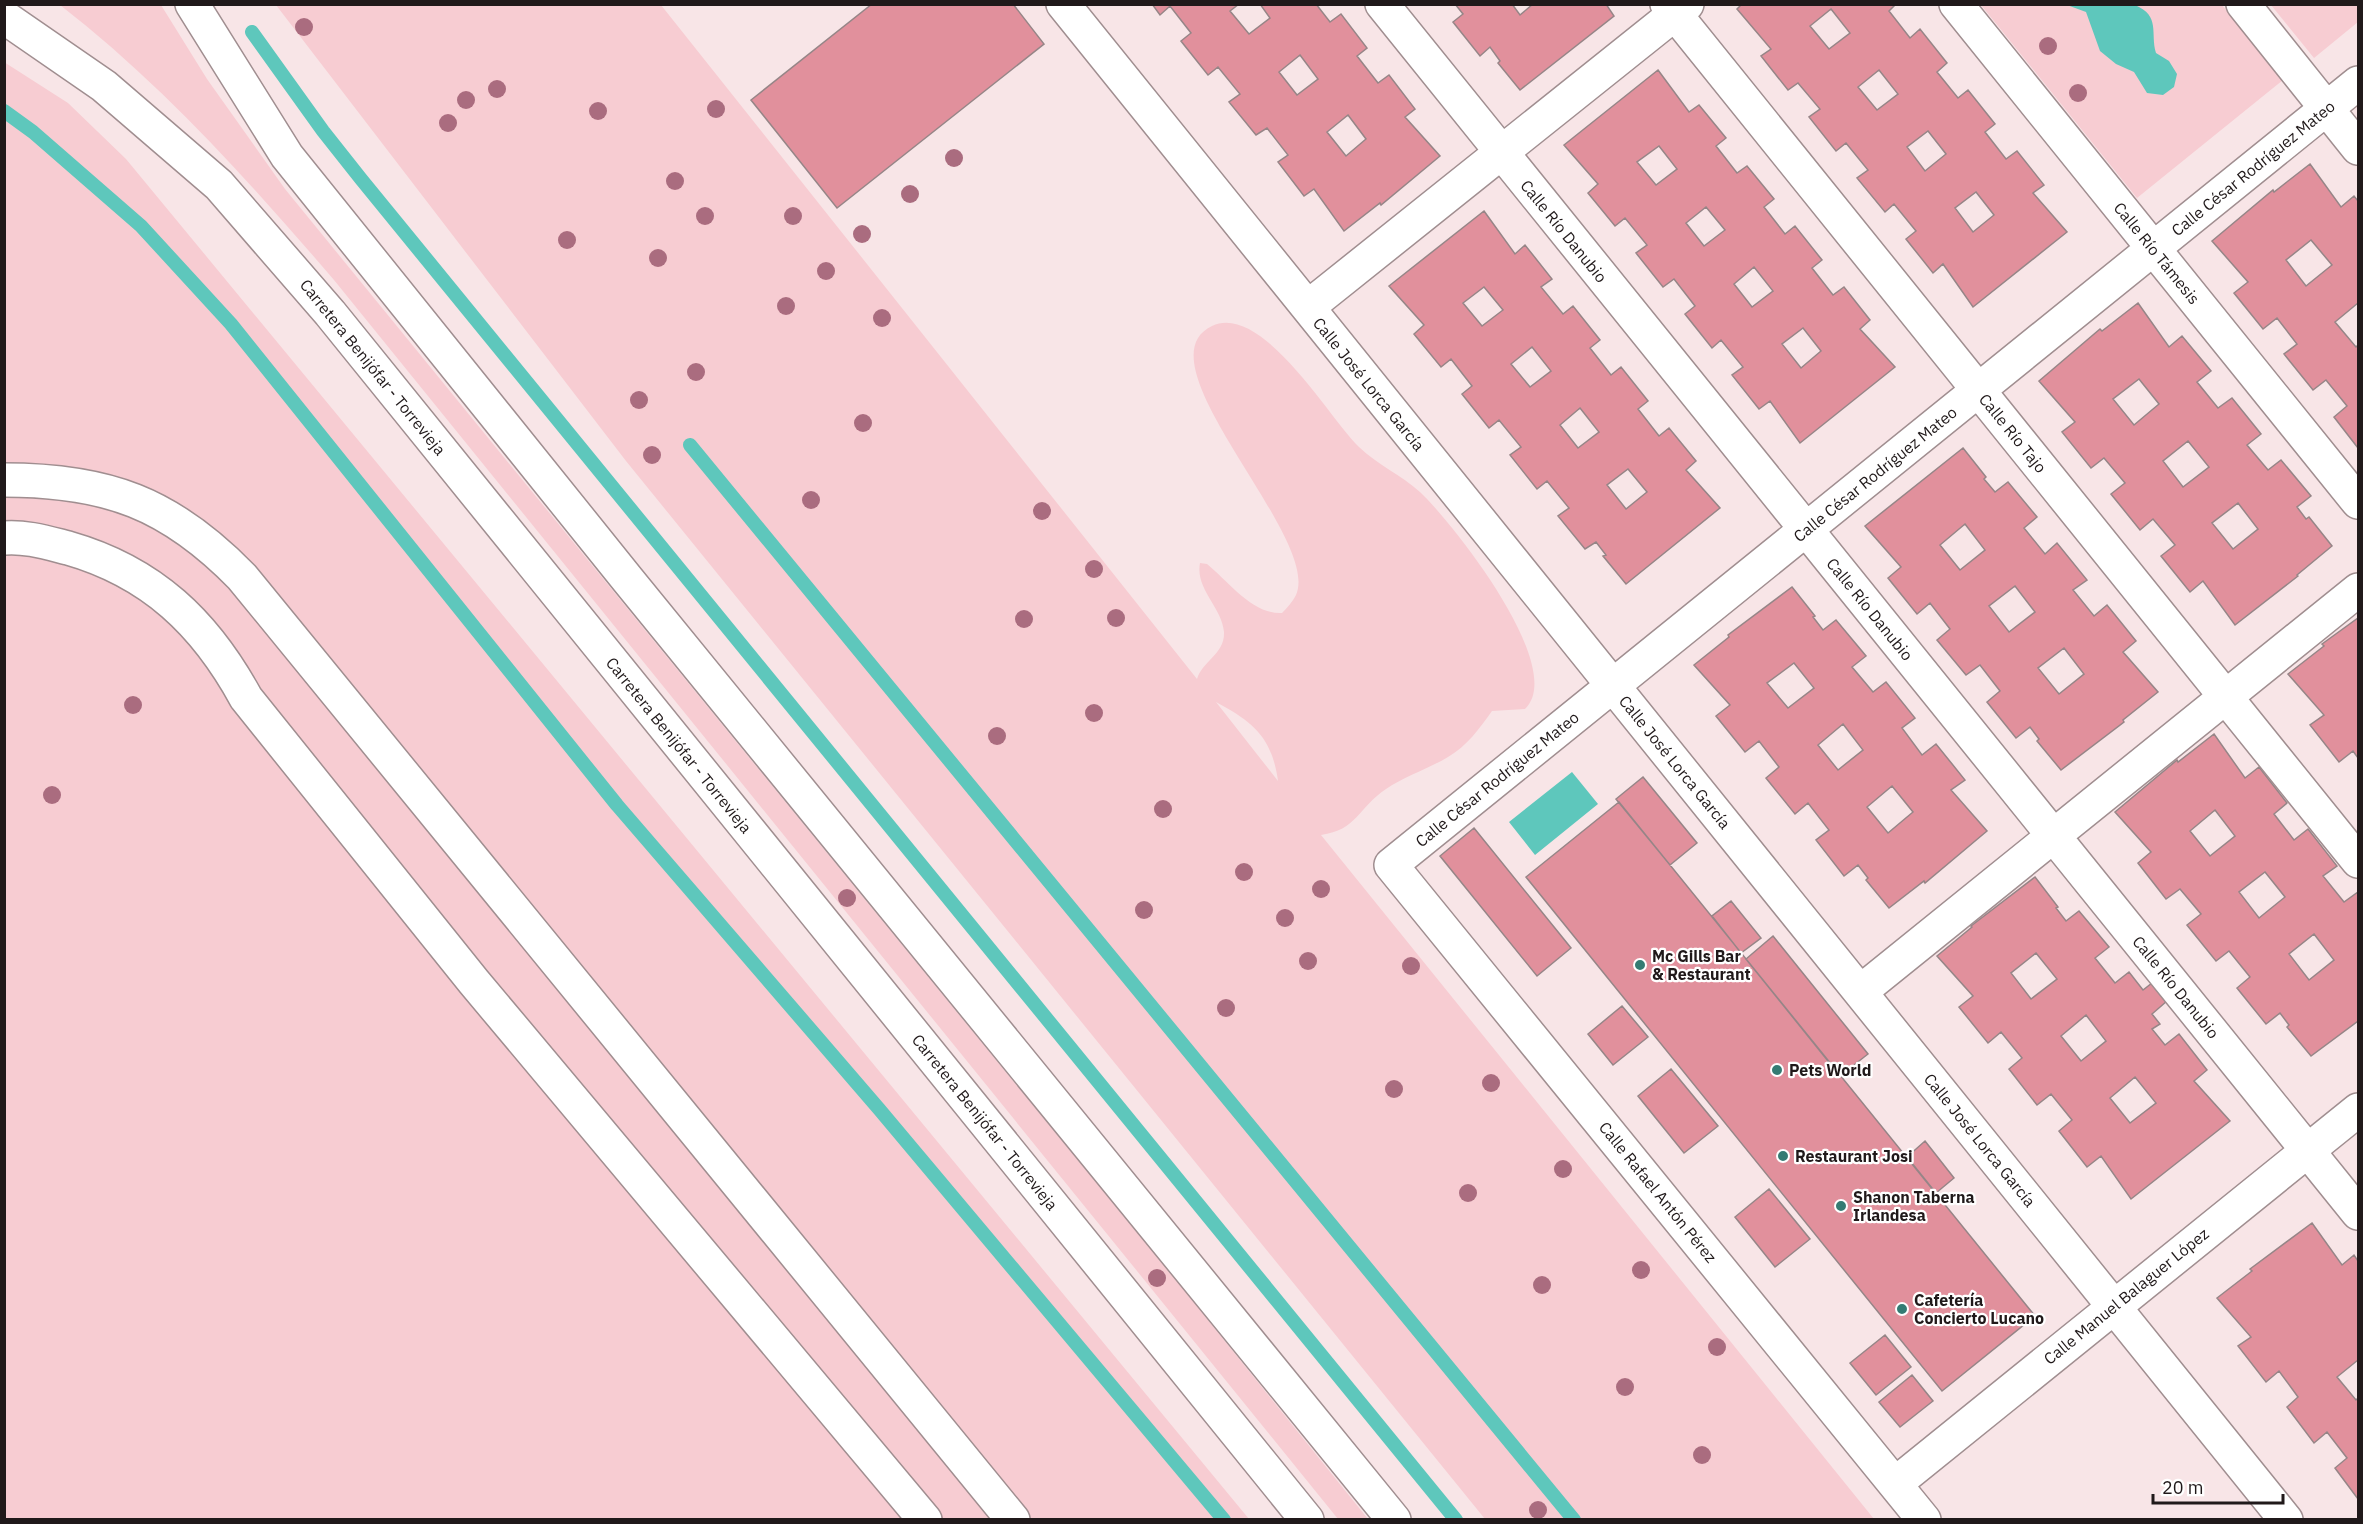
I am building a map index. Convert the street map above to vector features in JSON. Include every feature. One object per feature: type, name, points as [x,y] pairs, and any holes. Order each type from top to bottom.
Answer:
[{"type":"street","points":[[192,4],[286,156],[628,580],[1394,1520]]},
{"type":"street","name":"Calle José Lorca García","points":[[1063,4],[2286,1520]]},
{"type":"street","name":"Calle Río Danubio","points":[[1382,4],[2358,1213]]},
{"type":"street","name":"Calle Río Támesis","points":[[1956,4],[2358,502]]},
{"type":"street","points":[[2243,4],[2358,148]]},
{"type":"street","points":[[1308,307],[1502,153],[1676,8]]},
{"type":"street","name":"Calle Río Tajo","points":[[1676,8],[1978,390],[2358,861]]},
{"type":"street","name":"Carretera Benijófar - Torrevieja","points":[[4,17],[104,86],[219,185],[330,313],[1307,1520]]},
{"type":"street","name":"Calle César Rodríguez Mateo","points":[[1391,865],[2358,83]]},
{"type":"street","points":[[4,480],[53,481],[89,486],[124,496],[157,510],[189,529],[217,551],[242,577],[1013,1520]]},
{"type":"street","points":[[4,538],[50,543],[88,554],[125,570],[183,612],[229,667],[246,698],[474,982],[925,1520]]},
{"type":"street","points":[[1860,992],[2358,590]]},
{"type":"street","name":"Calle Rafael Antón Pérez","points":[[1391,865],[1924,1520]]},
{"type":"street","name":"Calle Manuel Balaguer López","points":[[1895,1484],[2358,1110]]},
{"type":"shaded area","points":[[60,5],[161,5],[207,79],[285,189],[1368,1519],[1338,1519],[334,280],[204,135],[98,35]]},
{"type":"shaded area","points":[[276,5],[661,5],[1197,679],[1203,667],[1221,646],[1224,632],[1219,614],[1201,581],[1200,563],[1207,564],[1242,596],[1261,609],[1282,613],[1296,595],[1297,568],[1283,534],[1212,412],[1197,375],[1195,346],[1212,326],[1231,323],[1252,331],[1273,346],[1313,390],[1359,447],[1420,492],[1479,563],[1501,596],[1519,630],[1531,662],[1534,689],[1525,709],[1492,711],[1472,737],[1455,753],[1386,789],[1350,823],[1333,832],[1321,835],[1874,1519],[1485,1519],[626,461]],"holes":[[[1216,702],[1259,732],[1271,753],[1278,781]]]},
{"type":"shaded area","points":[[1981,5],[2222,5],[2283,80],[2137,198]]},
{"type":"shaded area","points":[[2271,5],[2358,5],[2358,22],[2314,58]]},
{"type":"shaded area","points":[[4,62],[68,103],[126,159],[1249,1519],[5,1519]]},
{"type":"water","points":[[2067,5],[2135,5],[2143,9],[2151,20],[2156,53],[2169,61],[2177,74],[2174,87],[2163,95],[2147,93],[2134,72],[2116,64],[2100,51],[2086,12]]},
{"type":"water","points":[[1572,772],[1598,804],[1535,855],[1509,822]]},
{"type":"building","points":[[872,4],[1013,4],[1044,44],[837,208],[751,100]]},
{"type":"building","points":[[1152,4],[1239,4],[1230,11],[1249,34],[1270,18],[1260,4],[1316,4],[1330,22],[1341,14],[1367,48],[1357,56],[1378,83],[1389,75],[1415,109],[1405,117],[1440,156],[1381,205],[1380,203],[1344,231],[1314,189],[1304,196],[1278,162],[1288,155],[1267,128],[1256,135],[1229,102],[1240,94],[1218,67],[1208,75],[1181,41],[1191,33],[1170,6],[1160,15]],"holes":[[[1300,55],[1318,79],[1297,95],[1279,72]],[[1348,115],[1366,139],[1346,156],[1327,132]]]},
{"type":"building","points":[[1455,4],[1512,4],[1520,15],[1533,4],[1606,4],[1614,16],[1520,90],[1498,63],[1500,61],[1490,47],[1480,56],[1453,22],[1463,14]]},
{"type":"building","points":[[1742,4],[1896,4],[1889,11],[1910,38],[1920,29],[1947,63],[1937,72],[1958,98],[1968,90],[1995,124],[1985,132],[2006,159],[2017,151],[2044,185],[2033,193],[2067,232],[1973,307],[1943,264],[1933,273],[1906,239],[1916,231],[1894,204],[1885,212],[1857,178],[1868,170],[1846,143],[1836,151],[1809,117],[1820,109],[1798,83],[1788,90],[1761,56],[1771,49],[1737,9]],"holes":[[[1831,9],[1850,33],[1829,49],[1810,26]],[[1879,70],[1898,94],[1877,110],[1858,87]],[[1928,131],[1946,154],[1925,171],[1907,147]],[[1976,192],[1994,215],[1973,232],[1955,208]]]},
{"type":"building","points":[[1658,70],[1689,112],[1699,105],[1726,138],[1716,146],[1737,173],[1747,166],[1774,199],[1764,207],[1785,234],[1795,226],[1822,260],[1812,268],[1833,295],[1844,287],[1870,320],[1860,329],[1895,367],[1800,443],[1770,401],[1759,409],[1732,375],[1743,367],[1721,340],[1712,348],[1685,314],[1695,306],[1674,279],[1663,287],[1636,253],[1647,245],[1625,218],[1615,226],[1588,193],[1598,184],[1564,145]],"holes":[[[1659,146],[1677,169],[1656,185],[1637,162]],[[1706,207],[1725,230],[1704,246],[1686,223]],[[1754,267],[1773,291],[1752,307],[1734,284]],[[1803,328],[1821,351],[1801,368],[1782,344]]]},
{"type":"building","points":[[2310,164],[2341,207],[2354,196],[2358,201],[2358,303],[2335,322],[2356,347],[2358,345],[2358,448],[2334,417],[2347,406],[2326,380],[2313,390],[2284,354],[2297,344],[2277,318],[2263,329],[2234,293],[2248,282],[2212,241],[2273,190],[2274,192]],"holes":[[[2311,240],[2332,265],[2306,286],[2286,260]]]},
{"type":"building","points":[[1484,211],[1515,254],[1525,245],[1552,279],[1541,287],[1563,314],[1573,306],[1600,340],[1590,348],[1611,375],[1621,367],[1648,401],[1638,409],[1659,436],[1669,428],[1696,461],[1686,470],[1720,508],[1626,584],[1603,556],[1606,555],[1596,542],[1585,549],[1558,516],[1569,508],[1547,481],[1537,489],[1510,455],[1521,447],[1499,420],[1489,428],[1462,394],[1472,386],[1451,359],[1441,367],[1414,334],[1424,325],[1389,286]],"holes":[[[1484,287],[1503,310],[1482,326],[1463,303]],[[1532,347],[1551,371],[1530,387],[1511,364]],[[1580,408],[1599,432],[1578,448],[1560,425]],[[1628,469],[1647,492],[1626,509],[1607,485]]]},
{"type":"building","points":[[2138,303],[2169,347],[2182,336],[2211,371],[2197,382],[2218,408],[2232,398],[2261,434],[2247,445],[2268,470],[2281,460],[2311,496],[2297,507],[2306,519],[2309,517],[2332,546],[2235,625],[2203,581],[2190,592],[2161,556],[2175,545],[2153,519],[2140,530],[2111,494],[2125,483],[2104,458],[2091,468],[2062,432],[2075,422],[2039,381],[2100,329],[2102,331]],"holes":[[[2139,379],[2159,404],[2134,425],[2113,399]],[[2188,441],[2209,467],[2183,487],[2163,461]],[[2238,503],[2258,529],[2233,549],[2212,523]]]},
{"type":"building","points":[[1963,448],[1995,492],[2008,482],[2037,517],[2024,528],[2045,554],[2057,543],[2087,580],[2073,590],[2094,616],[2107,605],[2136,641],[2123,652],[2158,692],[2123,720],[2124,722],[2061,770],[2037,741],[2039,739],[2030,727],[2016,738],[1987,702],[2000,691],[1980,665],[1966,675],[1937,640],[1950,629],[1930,603],[1917,614],[1888,578],[1901,567],[1865,526]],"holes":[[[1965,524],[1985,550],[1960,570],[1940,545]],[[2015,586],[2035,612],[2009,632],[1989,606]],[[2064,648],[2084,674],[2059,694],[2038,668]]]},
{"type":"building","points":[[1792,587],[1823,630],[1836,620],[1866,656],[1852,667],[1873,692],[1886,682],[1915,718],[1902,728],[1922,755],[1936,744],[1965,780],[1951,790],[1987,831],[1925,883],[1924,881],[1889,908],[1866,880],[1868,878],[1858,865],[1844,876],[1816,840],[1829,830],[1808,803],[1795,814],[1766,778],[1779,767],[1759,741],[1745,752],[1716,716],[1730,705],[1694,665],[1729,637],[1728,635]],"holes":[[[1794,663],[1814,688],[1788,708],[1767,683]],[[1843,724],[1863,750],[1838,770],[1818,745]],[[1892,786],[1913,812],[1888,833],[1867,807]]]},
{"type":"building","points":[[2358,618],[2358,758],[2353,751],[2339,762],[2310,725],[2324,715],[2288,674],[2324,646],[2322,644]]},
{"type":"building","points":[[2214,734],[2245,778],[2259,767],[2287,803],[2274,814],[2294,840],[2308,829],[2337,866],[2323,876],[2344,902],[2358,892],[2358,1021],[2311,1056],[2287,1027],[2289,1025],[2280,1013],[2266,1024],[2237,988],[2250,977],[2229,951],[2216,961],[2187,925],[2201,914],[2180,889],[2166,899],[2138,863],[2151,852],[2115,812],[2177,760],[2178,762]],"holes":[[[2215,810],[2235,836],[2210,856],[2190,831]],[[2265,872],[2285,897],[2259,918],[2239,892]],[[2314,934],[2334,960],[2309,980],[2289,954]]]},
{"type":"building","points":[[1643,777],[1697,843],[1670,865],[1616,799]]},
{"type":"building","points":[[1619,802],[2035,1316],[1942,1391],[1526,877]]},
{"type":"building","points":[[1474,828],[1571,948],[1537,976],[1440,856]]},
{"type":"building","points":[[2035,877],[2066,921],[2079,911],[2109,947],[2095,958],[2115,983],[2129,972],[2143,990],[2152,983],[2167,1001],[2152,1014],[2160,1024],[2152,1029],[2165,1045],[2179,1034],[2207,1070],[2194,1081],[2230,1121],[2131,1199],[2101,1156],[2087,1167],[2059,1131],[2072,1120],[2051,1094],[2037,1105],[2009,1069],[2022,1058],[2001,1032],[1988,1043],[1959,1007],[1973,996],[1937,956],[1971,926]],"holes":[[[2036,953],[2057,979],[2031,999],[2011,973]],[[2086,1015],[2106,1041],[2081,1061],[2061,1036]],[[2135,1077],[2156,1103],[2130,1123],[2110,1098]]]},
{"type":"building","points":[[1731,901],[1761,938],[1741,953],[1712,916]]},
{"type":"building","points":[[1773,936],[1868,1054],[1840,1076],[1746,959]]},
{"type":"building","points":[[1622,1006],[1648,1037],[1613,1065],[1588,1034]]},
{"type":"building","points":[[1671,1069],[1718,1126],[1684,1153],[1638,1096]]},
{"type":"building","points":[[1925,1141],[1954,1178],[1936,1193],[1907,1157]]},
{"type":"building","points":[[1769,1189],[1810,1239],[1775,1267],[1735,1217]]},
{"type":"building","points":[[2312,1223],[2342,1265],[2354,1255],[2358,1261],[2358,1360],[2337,1377],[2356,1400],[2358,1398],[2358,1499],[2335,1468],[2347,1458],[2327,1432],[2314,1443],[2287,1407],[2298,1397],[2279,1371],[2266,1382],[2238,1346],[2251,1337],[2217,1298],[2252,1271],[2250,1269]]},
{"type":"building","points":[[1885,1335],[1911,1367],[1876,1395],[1850,1363]]},
{"type":"building","points":[[1912,1375],[1933,1401],[1900,1427],[1879,1402]]},
{"type":"waterway","points":[[252,32],[323,131],[361,179],[1456,1520]]},
{"type":"waterway","points":[[4,111],[33,132],[141,226],[231,324],[617,805],[879,1109],[1224,1520]]},
{"type":"waterway","points":[[690,445],[1574,1520]]},
{"type":"place","name":"Mc Gills Bar & Restaurant","points":[[1640,965]]},
{"type":"place","name":"Pets World","points":[[1777,1070]]},
{"type":"place","name":"Restaurant Josi","points":[[1783,1156]]},
{"type":"place","name":"Shanon Taberna Irlandesa","points":[[1841,1206]]},
{"type":"place","name":"Cafetería Concierto Lucano","points":[[1902,1309]]}]
